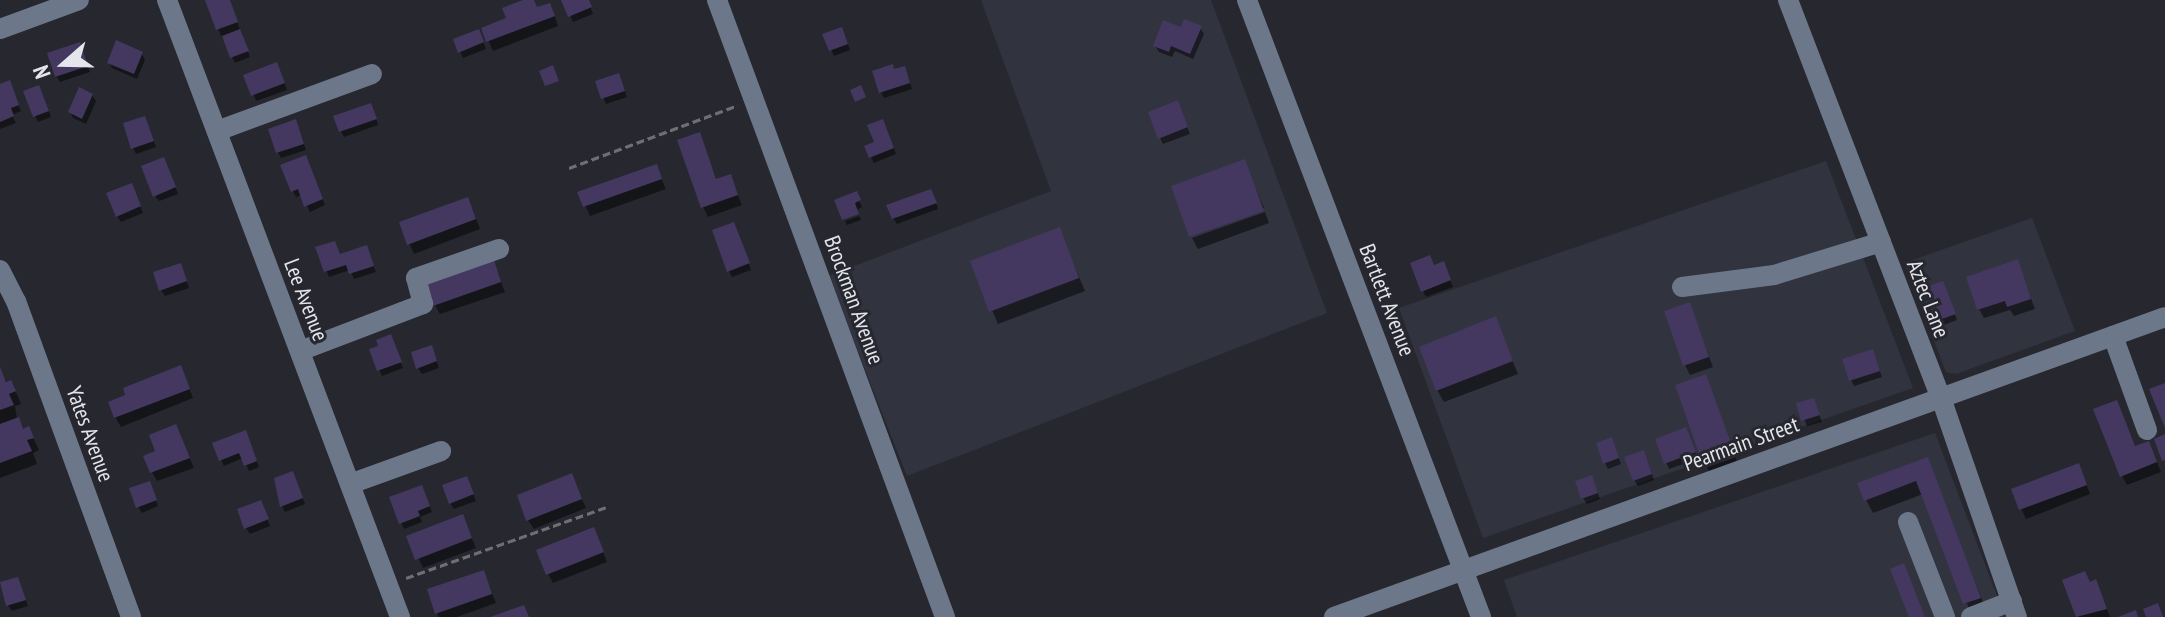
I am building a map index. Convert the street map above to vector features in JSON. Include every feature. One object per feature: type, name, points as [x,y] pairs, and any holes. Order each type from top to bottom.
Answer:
[{"type":"street","points":[[0,29],[79,0]]},
{"type":"street","name":"Lee Avenue","points":[[167,0],[400,617]]},
{"type":"street","name":"Brockman Avenue","points":[[717,0],[945,617]]},
{"type":"street","name":"Bartlett Avenue","points":[[1247,0],[1481,617]]},
{"type":"street","name":"Aztec Lane","points":[[1788,0],[1941,398],[2014,609]]},
{"type":"street","points":[[217,131],[372,74]]},
{"type":"street","points":[[1682,287],[1774,275],[1881,242]]},
{"type":"street","points":[[300,351],[423,304],[416,278],[499,249]]},
{"type":"street","name":"Yates Avenue","points":[[0,270],[16,301],[131,617]]},
{"type":"street","name":"Pearmain Street","points":[[1334,617],[2165,317]]},
{"type":"street","points":[[2113,336],[2147,430]]},
{"type":"street","points":[[350,484],[441,451]]},
{"type":"street","points":[[1908,522],[1945,617]]},
{"type":"street","points":[[1971,617],[2014,609]]},
{"type":"path","points":[[569,168],[754,99]]},
{"type":"path","points":[[388,584],[606,507]]},
{"type":"shaded area","points":[[981,0],[1211,0],[1327,313],[907,476],[828,276],[1051,191]]},
{"type":"shaded area","points":[[1826,161],[1913,388],[1483,538],[1399,308]]},
{"type":"shaded area","points":[[2032,218],[2075,331],[1956,374],[1946,372],[1904,263]]},
{"type":"shaded area","points":[[1935,433],[2005,617],[1517,617],[1504,580]]},
{"type":"building","points":[[205,0],[230,0],[238,22],[216,30]]},
{"type":"building","points":[[523,0],[534,0],[537,7],[550,3],[555,16],[486,42],[481,28],[506,18],[502,8]]},
{"type":"building","points":[[561,0],[589,0],[592,7],[568,17]]},
{"type":"building","points":[[1184,19],[1202,26],[1190,54],[1171,46],[1169,52],[1153,46],[1163,20],[1181,27]]},
{"type":"building","points":[[842,27],[848,44],[829,51],[822,34]]},
{"type":"building","points":[[240,29],[249,51],[230,58],[222,36]]},
{"type":"building","points":[[479,29],[484,42],[458,53],[453,39]]},
{"type":"building","points":[[116,40],[143,52],[134,74],[107,63]]},
{"type":"building","points":[[80,42],[88,66],[55,77],[47,53]]},
{"type":"building","points":[[277,62],[285,83],[251,96],[243,75]]},
{"type":"building","points":[[893,64],[894,69],[905,66],[910,83],[879,93],[872,71]]},
{"type":"building","points":[[553,65],[559,81],[545,86],[539,71]]},
{"type":"building","points":[[619,73],[625,91],[601,99],[595,81]]},
{"type":"building","points":[[10,80],[19,105],[11,108],[14,116],[0,122],[0,84]]},
{"type":"building","points":[[39,85],[49,111],[33,117],[23,91]]},
{"type":"building","points":[[861,85],[866,97],[855,102],[850,90]]},
{"type":"building","points":[[79,87],[93,94],[82,119],[68,112]]},
{"type":"building","points":[[1178,100],[1188,127],[1158,139],[1148,112]]},
{"type":"building","points":[[371,103],[377,119],[339,132],[333,116]]},
{"type":"building","points":[[145,116],[154,141],[131,149],[123,123]]},
{"type":"building","points":[[296,119],[304,144],[276,153],[268,129]]},
{"type":"building","points":[[883,119],[894,148],[869,158],[864,146],[874,142],[867,125]]},
{"type":"building","points":[[700,132],[716,179],[731,174],[738,195],[701,208],[677,140]]},
{"type":"building","points":[[306,155],[323,199],[304,207],[298,189],[291,192],[280,165]]},
{"type":"building","points":[[164,157],[176,187],[153,197],[141,166]]},
{"type":"building","points":[[1245,159],[1264,211],[1189,237],[1171,186]]},
{"type":"building","points":[[657,164],[662,179],[583,207],[577,192]]},
{"type":"building","points":[[132,183],[141,206],[116,217],[106,193]]},
{"type":"building","points":[[931,189],[937,203],[892,219],[886,205]]},
{"type":"building","points":[[857,191],[861,200],[855,203],[859,214],[842,220],[834,200]]},
{"type":"building","points":[[468,197],[476,219],[407,245],[399,222]]},
{"type":"building","points":[[734,222],[750,263],[727,272],[712,230]]},
{"type":"building","points":[[1060,227],[1079,278],[989,312],[970,261]]},
{"type":"building","points":[[335,241],[340,254],[367,245],[374,266],[349,274],[346,265],[324,272],[315,247]]},
{"type":"building","points":[[1430,255],[1434,265],[1444,261],[1451,280],[1421,292],[1410,263]]},
{"type":"building","points":[[2018,259],[2031,299],[2007,307],[2005,301],[1977,310],[1966,277]]},
{"type":"building","points":[[494,260],[501,282],[433,306],[425,283]]},
{"type":"building","points":[[181,263],[187,281],[159,291],[153,272]]},
{"type":"building","points":[[1943,281],[1956,314],[1939,320],[1926,287]]},
{"type":"building","points":[[1690,302],[1709,357],[1683,366],[1664,311]]},
{"type":"building","points":[[1496,316],[1513,361],[1436,391],[1419,347]]},
{"type":"building","points":[[391,334],[402,362],[377,371],[369,349],[378,346],[376,340]]},
{"type":"building","points":[[432,345],[437,361],[416,369],[411,352]]},
{"type":"building","points":[[1873,349],[1880,371],[1849,381],[1842,359]]},
{"type":"building","points":[[181,365],[190,389],[114,418],[108,402],[125,395],[123,388]]},
{"type":"building","points":[[0,367],[6,382],[11,380],[16,391],[9,394],[14,405],[0,410]]},
{"type":"building","points":[[1706,374],[1736,457],[1704,468],[1675,385]]},
{"type":"building","points":[[2165,383],[2165,428],[2149,389]]},
{"type":"building","points":[[1814,398],[1820,415],[1801,421],[1796,403]]},
{"type":"building","points":[[2117,400],[2135,446],[2149,441],[2157,462],[2120,477],[2093,409]]},
{"type":"building","points":[[19,417],[23,429],[29,426],[34,438],[27,440],[32,451],[0,463],[0,424]]},
{"type":"building","points":[[176,424],[190,458],[150,473],[143,456],[155,451],[149,435]]},
{"type":"building","points":[[1686,427],[1696,452],[1664,464],[1655,439]]},
{"type":"building","points":[[246,430],[257,461],[244,466],[239,453],[219,461],[212,443]]},
{"type":"building","points":[[2165,434],[2165,460],[2162,461],[2154,439]]},
{"type":"building","points":[[1612,437],[1619,458],[1603,464],[1596,443]]},
{"type":"building","points":[[1644,450],[1652,474],[1633,481],[1624,457]]},
{"type":"building","points":[[1928,457],[1981,598],[1963,604],[1916,481],[1864,501],[1857,483]]},
{"type":"building","points":[[2079,463],[2087,485],[2019,510],[2011,489]]},
{"type":"building","points":[[293,471],[303,498],[280,507],[274,478]]},
{"type":"building","points":[[572,473],[582,499],[526,521],[517,495]]},
{"type":"building","points":[[1592,475],[1598,493],[1581,499],[1575,481]]},
{"type":"building","points":[[467,476],[474,494],[449,504],[442,485]]},
{"type":"building","points":[[150,481],[157,500],[136,508],[129,488]]},
{"type":"building","points":[[422,485],[430,506],[418,511],[420,516],[399,524],[389,497]]},
{"type":"building","points":[[261,500],[269,519],[244,529],[237,509]]},
{"type":"building","points":[[463,514],[472,538],[415,560],[406,536]]},
{"type":"building","points":[[594,527],[604,552],[546,575],[536,550]]},
{"type":"building","points":[[1904,563],[1925,617],[1909,617],[1890,569]]},
{"type":"building","points":[[484,570],[492,594],[435,614],[427,589]]},
{"type":"building","points":[[2085,571],[2090,582],[2096,579],[2107,609],[2076,617],[2062,580]]},
{"type":"building","points":[[18,577],[26,600],[6,606],[0,582]]},
{"type":"building","points":[[2158,603],[2163,617],[2146,617],[2143,609]]},
{"type":"building","points":[[524,605],[529,617],[490,617]]},
{"type":"building","points":[[2136,610],[2138,617],[2118,617]]}]
